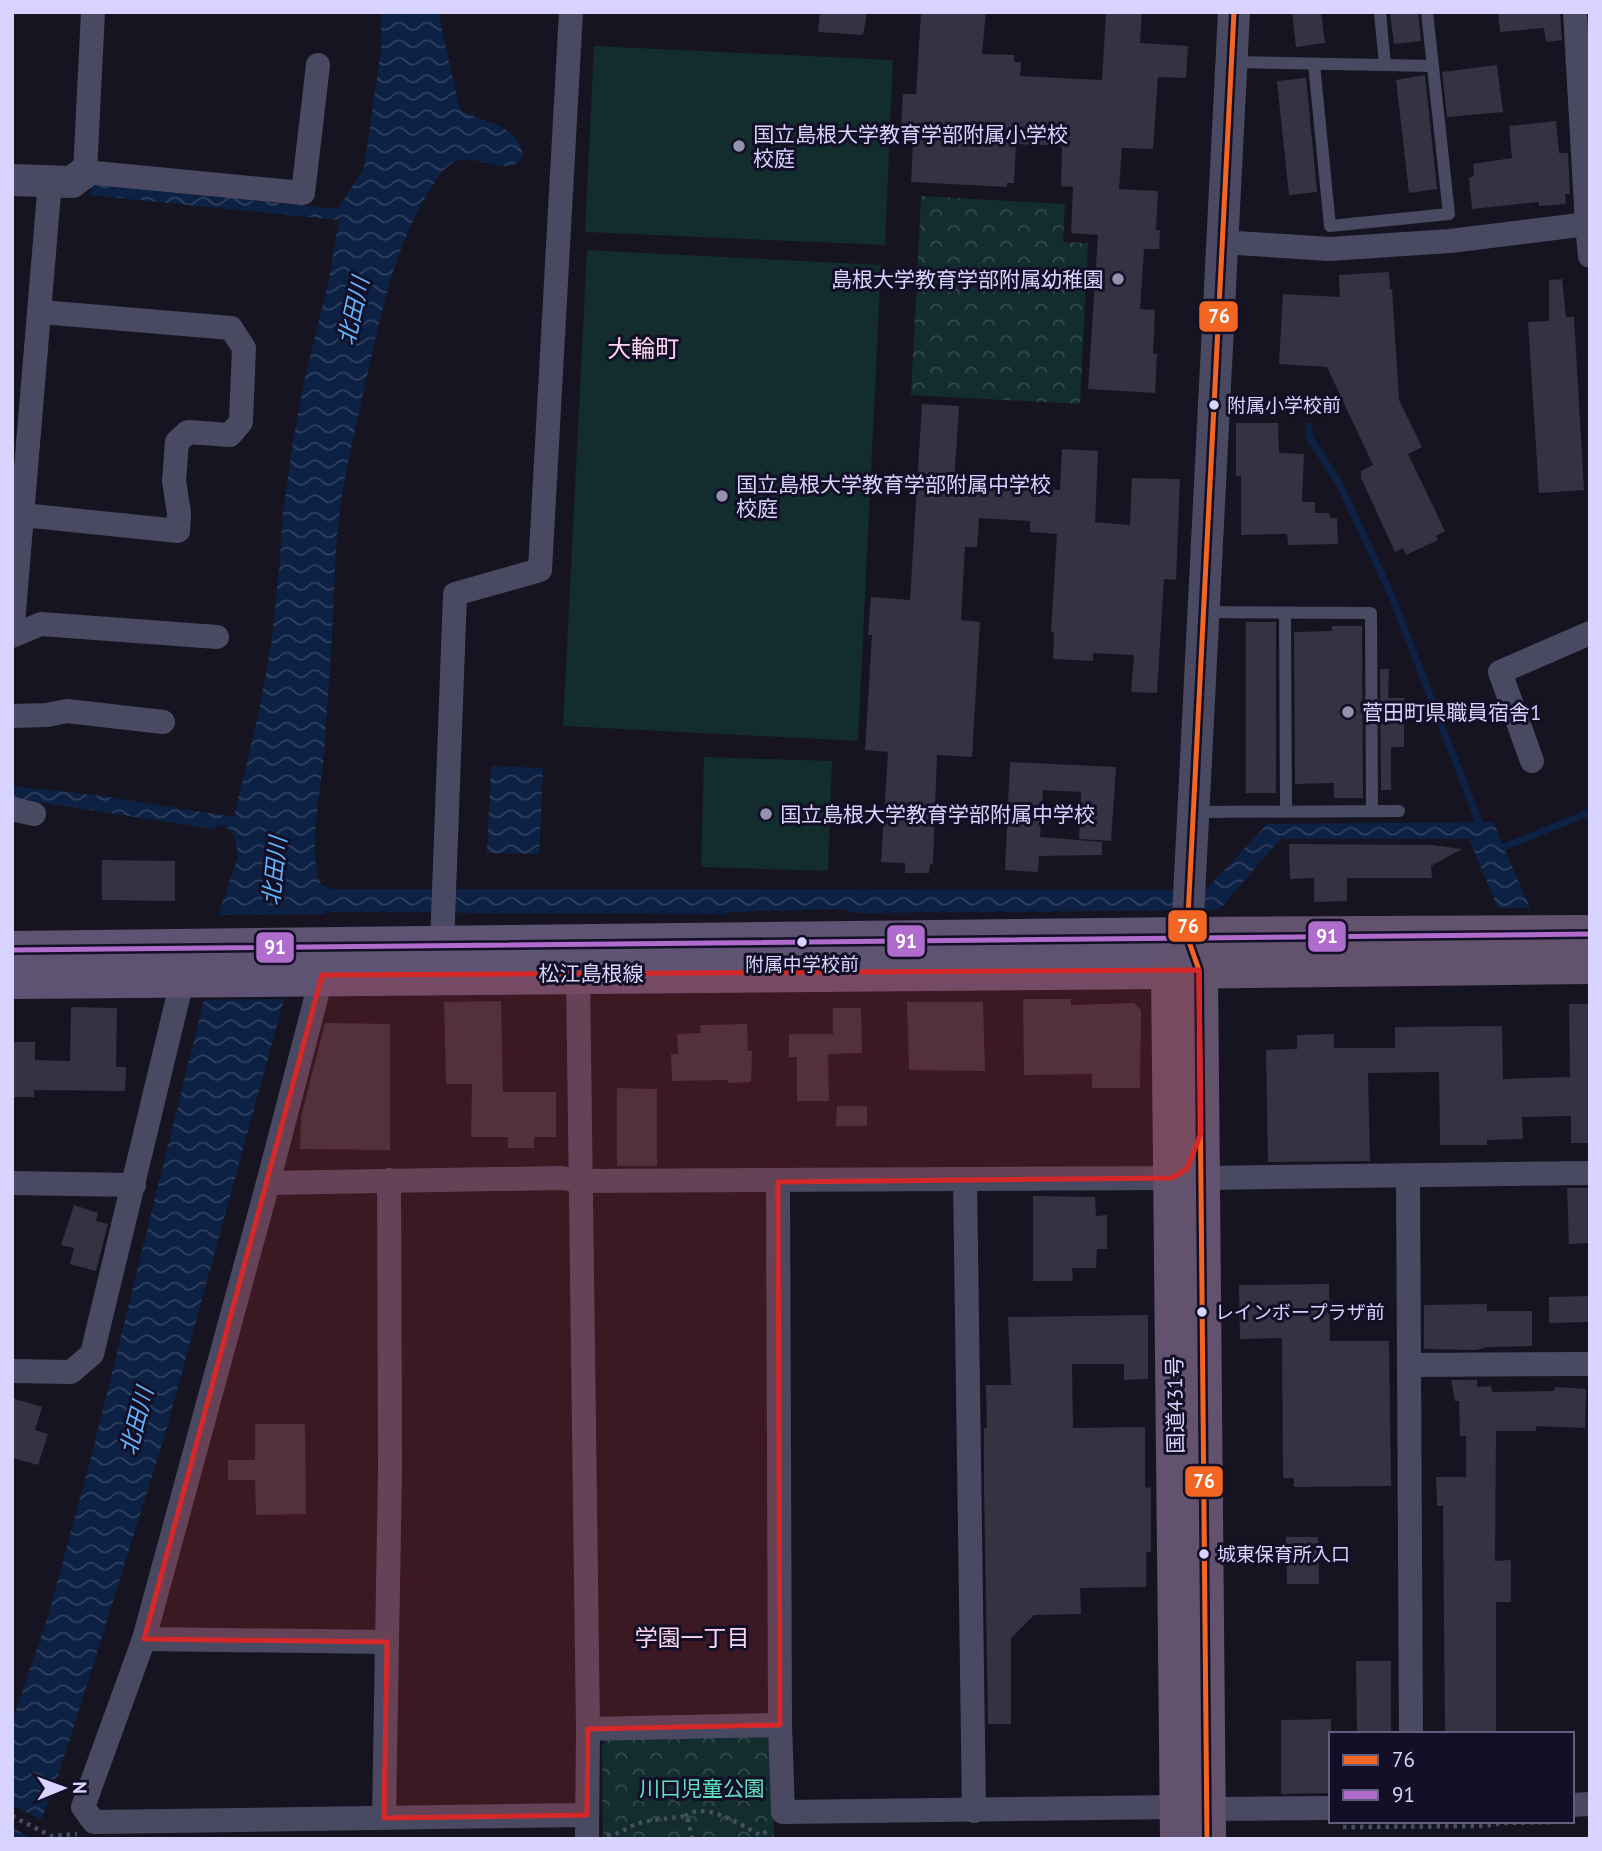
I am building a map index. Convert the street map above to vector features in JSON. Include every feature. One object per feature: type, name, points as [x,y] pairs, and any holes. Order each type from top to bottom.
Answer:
[{"type":"highway","points":[[1545,950],[1590,934]]},
{"type":"highway","points":[[1185,959],[1545,950],[1590,965]]},
{"type":"highway","name":"国道431号","points":[[1185,959],[1201,1133],[1187,1178]]},
{"type":"highway","name":"国道431号","points":[[1185,959],[1193,1823]]},
{"type":"main road","name":"松江島根線","points":[[314,966],[443,930],[1185,959]]},
{"type":"main road","name":"松江島根線","points":[[12,950],[195,967]]},
{"type":"main road","name":"松江島根線","points":[[12,980],[195,967],[314,966],[578,974],[1185,959]]},
{"type":"street","points":[[85,172],[93,12]]},
{"type":"street","points":[[443,930],[455,594],[540,570],[571,12]]},
{"type":"street","points":[[1185,959],[1234,12]]},
{"type":"street","points":[[1575,12],[1590,256]]},
{"type":"street","points":[[12,180],[72,182],[85,172],[303,193],[318,65]]},
{"type":"street","points":[[50,181],[12,635],[41,624],[217,638]]},
{"type":"street","points":[[1221,242],[1331,249],[1450,240],[1587,223]]},
{"type":"street","points":[[23,515],[178,531],[179,513],[174,481],[177,442],[188,432],[230,435],[241,422],[244,348],[231,328],[41,312]]},
{"type":"street","points":[[1532,761],[1500,671],[1590,633]]},
{"type":"street","points":[[12,716],[47,715],[67,711],[163,722]]},
{"type":"street","points":[[314,966],[268,1183],[144,1639],[83,1807],[93,1822],[384,1818],[590,1830],[578,974]]},
{"type":"street","points":[[12,1371],[71,1372],[92,1354],[134,1185],[195,967]]},
{"type":"street","points":[[268,1183],[561,1178],[581,1181],[778,1182],[1590,1173]]},
{"type":"street","points":[[1408,1177],[1411,1732]]},
{"type":"street","points":[[965,1179],[974,1811]]},
{"type":"street","points":[[384,1818],[390,1470],[388,1180]]},
{"type":"street","points":[[778,1182],[780,1726],[783,1812],[974,1811],[1193,1823],[1329,1817]]},
{"type":"street","points":[[12,1183],[134,1185]]},
{"type":"street","points":[[1409,1365],[1590,1364]]},
{"type":"street","points":[[144,1639],[387,1642]]},
{"type":"street","points":[[588,1729],[780,1726]]},
{"type":"lane","points":[[1380,12],[1385,65]]},
{"type":"lane","points":[[1314,64],[1331,226],[1448,214],[1427,12]]},
{"type":"lane","points":[[1231,62],[1433,66]]},
{"type":"lane","points":[[1203,612],[1371,613],[1372,811]]},
{"type":"lane","points":[[1284,613],[1286,811]]},
{"type":"lane","points":[[1191,812],[1399,811]]},
{"type":"path","points":[[12,1816],[51,1836]]},
{"type":"path","points":[[590,1830],[615,1835],[641,1824],[685,1816],[692,1839]]},
{"type":"path","points":[[1434,1823],[1485,1826],[1503,1823]]},
{"type":"highlighted area","points":[[1199,970],[1201,1133],[1187,1169],[1172,1178],[778,1182],[780,1725],[588,1729],[587,1815],[384,1818],[387,1642],[144,1639],[322,975]]},
{"type":"green space","name":"国立島根大学教育学部附属小学校 校庭","points":[[594,46],[893,60],[885,245],[585,232]]},
{"type":"green space","points":[[921,196],[1065,204],[1063,242],[1088,243],[1080,404],[911,395]]},
{"type":"green space","name":"国立島根大学教育学部附属中学校 校庭","points":[[587,250],[881,265],[858,741],[563,726]]},
{"type":"green space","name":"国立島根大学教育学部附属中学校","points":[[704,757],[832,761],[828,871],[701,867]]},
{"type":"green space","name":"川口児童公園","points":[[765,1736],[774,1741],[774,1839],[603,1839],[602,1745],[606,1740]]},
{"type":"water","name":"北田川","points":[[381,12],[438,12],[460,110],[508,131],[520,146],[523,157],[509,166],[462,160],[445,169],[410,227],[393,271],[351,450],[338,531],[324,751],[315,841],[317,874],[322,886],[330,889],[1206,890],[1267,824],[1493,822],[1530,908],[1498,908],[1469,839],[1280,839],[1219,910],[858,913],[839,909],[727,914],[326,912],[284,999],[164,1438],[50,1799],[32,1839],[12,1839],[12,1722],[49,1613],[92,1454],[204,1000],[218,915],[238,857],[235,837],[225,825],[214,829],[12,798],[12,786],[95,795],[234,817],[259,711],[271,645],[282,520],[292,447],[329,279],[339,220],[90,195],[91,184],[338,209],[364,168],[382,43]]},
{"type":"water","points":[[491,766],[543,768],[539,854],[487,853]]},
{"type":"pier","points":[[326,914],[284,999],[204,1000],[218,915]]},
{"type":"pier","points":[[12,1805],[42,1820],[32,1838],[12,1828]]},
{"type":"building","points":[[820,12],[867,12],[863,35],[818,32]]},
{"type":"building","points":[[921,12],[986,12],[982,54],[1014,55],[1014,62],[1021,62],[1020,76],[1102,80],[1106,12],[1142,12],[1140,43],[1188,46],[1186,78],[1158,77],[1153,149],[1122,148],[1119,189],[1158,191],[1156,230],[1160,230],[1159,249],[1144,249],[1140,309],[1155,310],[1155,393],[1088,389],[1098,235],[1071,233],[1073,187],[1061,186],[1062,146],[1016,144],[1014,183],[1007,183],[1007,187],[911,182],[914,126],[901,126],[903,94],[916,94]]},
{"type":"building","points":[[1292,12],[1321,12],[1325,43],[1296,47]]},
{"type":"building","points":[[1390,12],[1418,12],[1421,41],[1394,44]]},
{"type":"building","points":[[1498,12],[1560,12],[1562,40],[1546,42],[1544,28],[1500,32]]},
{"type":"building","points":[[1497,65],[1503,112],[1447,117],[1442,72]]},
{"type":"building","points":[[1425,75],[1437,189],[1409,193],[1396,80]]},
{"type":"building","points":[[1306,78],[1317,192],[1289,195],[1277,81]]},
{"type":"building","points":[[1556,121],[1559,153],[1568,153],[1570,194],[1565,194],[1566,204],[1539,206],[1539,202],[1472,209],[1469,178],[1474,176],[1473,164],[1512,158],[1509,126]]},
{"type":"building","points":[[1389,272],[1399,400],[1422,447],[1408,454],[1445,531],[1436,536],[1438,540],[1406,555],[1403,548],[1395,552],[1361,478],[1361,471],[1373,465],[1327,367],[1279,364],[1283,294],[1340,297],[1339,275]]},
{"type":"building","points":[[1562,279],[1566,317],[1574,317],[1584,490],[1539,493],[1528,322],[1549,321],[1549,280]]},
{"type":"building","name":"国立島根大学教育学部附属中学校","points":[[922,404],[959,406],[954,484],[1060,490],[1062,449],[1098,451],[1095,522],[1130,525],[1132,478],[1180,479],[1176,580],[1164,579],[1157,693],[1131,692],[1134,655],[1093,653],[1093,661],[1053,659],[1054,632],[1051,632],[1057,534],[1030,532],[1030,521],[979,518],[977,547],[965,547],[961,620],[980,622],[972,757],[937,755],[933,864],[930,864],[929,873],[905,873],[905,863],[881,862],[888,752],[865,750],[872,635],[868,635],[871,597],[910,600]]},
{"type":"building","points":[[1236,423],[1278,423],[1279,453],[1304,454],[1302,502],[1315,502],[1315,513],[1329,513],[1330,518],[1337,518],[1338,544],[1288,545],[1287,534],[1241,535],[1241,476],[1236,476]]},
{"type":"building","points":[[1246,622],[1276,622],[1276,793],[1246,793]]},
{"type":"building","points":[[1332,626],[1362,626],[1363,798],[1334,798],[1334,783],[1295,784],[1294,632],[1332,631]]},
{"type":"building","points":[[1380,669],[1389,669],[1388,698],[1404,698],[1404,747],[1391,747],[1391,790],[1381,790]]},
{"type":"building","name":"国立島根大学教育学部附属中学校","points":[[1010,762],[1116,767],[1111,841],[1079,839],[1081,792],[1043,790],[1040,837],[1102,842],[1102,855],[1039,856],[1038,872],[1005,870]]},
{"type":"building","points":[[1289,844],[1432,845],[1462,849],[1431,866],[1432,878],[1347,878],[1347,901],[1314,902],[1314,878],[1290,879]]},
{"type":"building","points":[[102,860],[175,861],[175,901],[102,900]]},
{"type":"building","points":[[1023,999],[1071,999],[1071,1005],[1134,1003],[1141,1010],[1140,1088],[1092,1088],[1092,1074],[1024,1075]]},
{"type":"building","points":[[501,1001],[503,1092],[556,1092],[556,1137],[534,1137],[534,1148],[508,1148],[508,1137],[471,1137],[472,1084],[446,1084],[444,1002]]},
{"type":"building","points":[[907,1002],[983,1002],[985,1071],[909,1070]]},
{"type":"building","points":[[1569,1004],[1590,1004],[1590,1143],[1571,1143],[1571,1116],[1522,1117],[1523,1139],[1487,1140],[1487,1145],[1440,1145],[1439,1072],[1368,1073],[1370,1161],[1268,1162],[1266,1050],[1297,1049],[1297,1035],[1334,1034],[1334,1048],[1395,1048],[1395,1027],[1502,1026],[1503,1079],[1570,1077]]},
{"type":"building","points":[[71,1007],[117,1008],[116,1067],[126,1067],[125,1091],[34,1090],[34,1097],[12,1097],[12,1042],[35,1042],[35,1060],[70,1061]]},
{"type":"building","points":[[833,1008],[861,1008],[862,1053],[828,1054],[829,1101],[797,1101],[797,1057],[789,1057],[789,1034],[833,1034]]},
{"type":"building","points":[[325,1023],[390,1024],[390,1150],[300,1149],[301,1117]]},
{"type":"building","points":[[747,1024],[748,1051],[752,1051],[751,1082],[672,1081],[671,1054],[678,1054],[677,1034],[701,1033],[700,1025]]},
{"type":"building","points":[[617,1088],[657,1089],[657,1166],[617,1166]]},
{"type":"building","points":[[837,1106],[867,1106],[867,1126],[836,1126]]},
{"type":"building","points":[[1567,1188],[1590,1188],[1590,1243],[1569,1244]]},
{"type":"building","points":[[1033,1196],[1095,1197],[1096,1216],[1107,1215],[1107,1249],[1097,1249],[1096,1268],[1072,1268],[1073,1281],[1033,1281]]},
{"type":"building","points":[[74,1205],[98,1213],[96,1221],[108,1224],[96,1271],[70,1264],[74,1248],[61,1245]]},
{"type":"building","points":[[1329,1284],[1330,1341],[1389,1341],[1391,1486],[1294,1487],[1294,1478],[1283,1478],[1282,1338],[1240,1339],[1239,1285]]},
{"type":"building","points":[[1590,1296],[1590,1322],[1549,1323],[1549,1297]]},
{"type":"building","points":[[1487,1304],[1487,1311],[1532,1311],[1532,1346],[1487,1347],[1476,1350],[1424,1349],[1424,1305]]},
{"type":"building","points":[[1148,1315],[1148,1379],[1124,1380],[1124,1364],[1072,1364],[1073,1428],[1145,1427],[1145,1487],[1151,1488],[1151,1552],[1146,1552],[1146,1587],[1080,1588],[1081,1614],[1034,1615],[1011,1638],[1011,1724],[988,1724],[984,1485],[986,1385],[1011,1385],[1008,1317]]},
{"type":"building","points":[[1451,1380],[1477,1380],[1477,1387],[1491,1386],[1492,1392],[1554,1391],[1555,1387],[1586,1389],[1585,1428],[1536,1426],[1536,1431],[1496,1431],[1495,1561],[1511,1560],[1511,1602],[1496,1602],[1496,1732],[1445,1732],[1443,1506],[1437,1506],[1436,1477],[1466,1477],[1466,1436],[1460,1436],[1459,1401],[1455,1401]]},
{"type":"building","points":[[12,1398],[42,1407],[35,1430],[48,1434],[38,1465],[12,1458]]},
{"type":"building","points":[[255,1424],[305,1424],[306,1514],[256,1515],[255,1480],[228,1480],[228,1460],[255,1460]]},
{"type":"building","points":[[1286,1537],[1318,1537],[1319,1584],[1287,1584]]},
{"type":"building","points":[[1356,1661],[1391,1661],[1391,1732],[1357,1732]]},
{"type":"building","points":[[1331,1719],[1329,1793],[1281,1794],[1281,1720]]},
{"type":"waterway","points":[[1309,426],[1309,437],[1339,483],[1390,592],[1479,822]]},
{"type":"waterway","points":[[1504,847],[1590,812]]},
{"type":"transit line","name":"76","points":[[1207,1839],[1199,970],[1187,936],[1234,12]]},
{"type":"transit line","name":"91","points":[[12,950],[1590,934]]},
{"type":"place","name":"国立島根大学教育学部附属小学校 校庭","points":[[739,146]]},
{"type":"place","name":"島根大学教育学部附属幼稚園","points":[[1118,279]]},
{"type":"place","name":"附属小学校前","points":[[1214,405]]},
{"type":"place","name":"国立島根大学教育学部附属中学校 校庭","points":[[722,496]]},
{"type":"place","name":"菅田町県職員宿舎1","points":[[1348,712]]},
{"type":"place","name":"国立島根大学教育学部附属中学校","points":[[766,814]]},
{"type":"place","name":"附属中学校前","points":[[802,942]]},
{"type":"place","name":"レインボープラザ前","points":[[1202,1312]]},
{"type":"place","name":"城東保育所入口","points":[[1204,1554]]},
{"type":"district","name":"大輪町","points":[[643,348]]},
{"type":"district","name":"学園一丁目","points":[[692,1637]]}]
